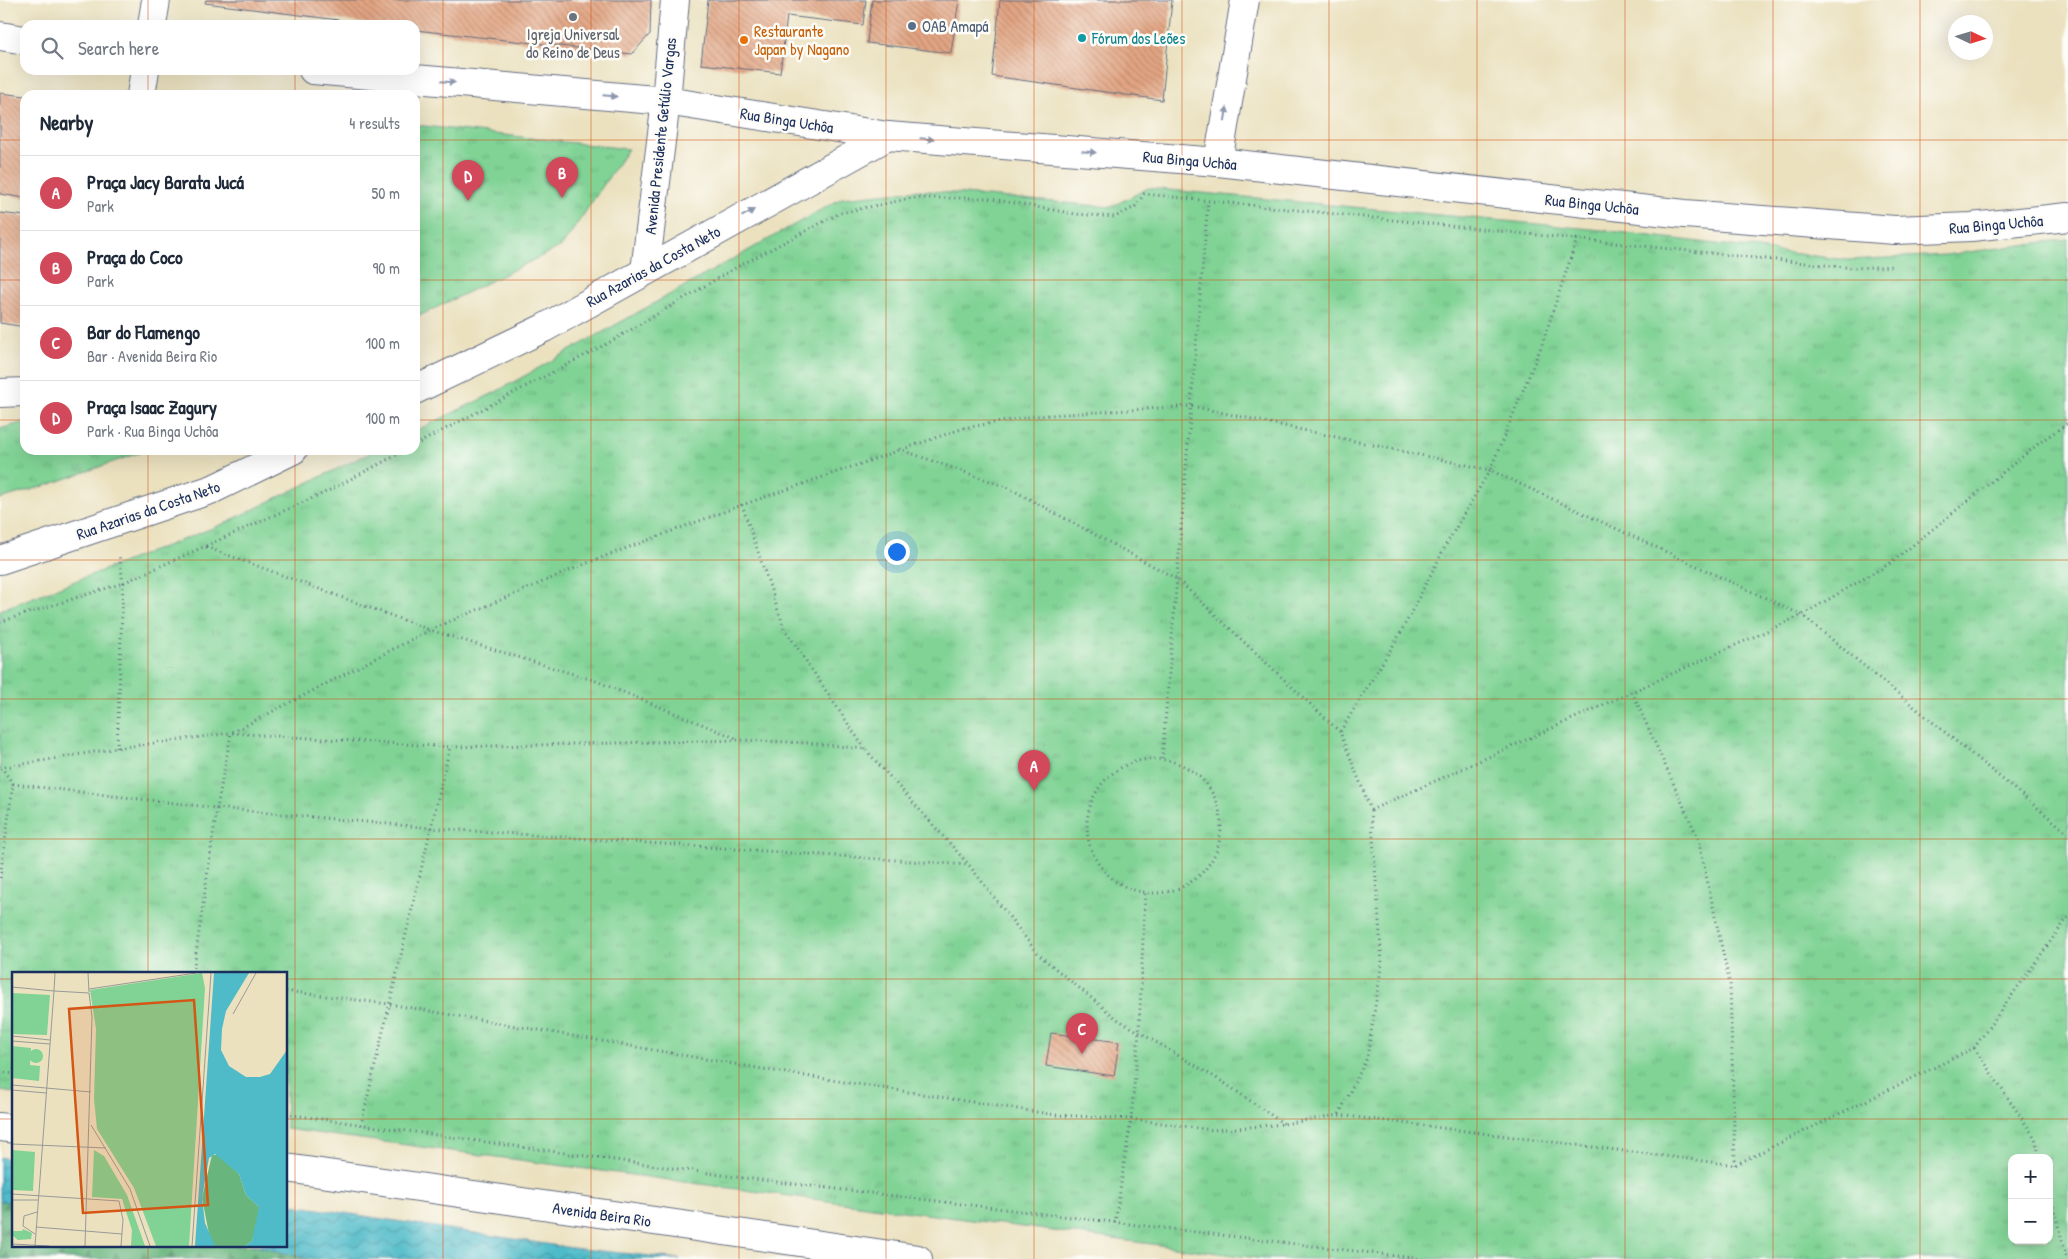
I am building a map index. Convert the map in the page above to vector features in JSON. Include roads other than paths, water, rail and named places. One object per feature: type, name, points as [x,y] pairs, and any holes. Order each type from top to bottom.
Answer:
[{"type":"street","points":[[153,20],[156,0]]},
{"type":"street","name":"Avenida Presidente Getúlio Vargas","points":[[645,271],[666,101],[675,0]]},
{"type":"street","points":[[1218,162],[1245,0]]},
{"type":"street","points":[[0,36],[20,39]]},
{"type":"street","points":[[142,90],[144,75]]},
{"type":"street","name":"Rua Binga Uchôa","points":[[370,75],[666,101],[888,136],[1218,162],[1685,214],[1895,230],[1972,227],[2068,217]]},
{"type":"street","name":"Rua Azarias da Costa Neto","points":[[420,388],[544,328],[888,136]]},
{"type":"street","points":[[0,393],[20,392]]},
{"type":"street","name":"Rua Azarias da Costa Neto","points":[[0,560],[213,489],[283,455]]},
{"type":"street","name":"Avenida Beira Rio","points":[[288,1168],[918,1259]]},
{"type":"water","points":[[0,1157],[12,1160],[12,1202],[0,1201]]},
{"type":"water","points":[[288,1204],[572,1248],[680,1259],[309,1259],[256,1246],[288,1246]]},
{"type":"place","name":"Igreja Universal do Reino de Deus","points":[[573,17]]},
{"type":"place","name":"OAB Amapá","points":[[912,26]]},
{"type":"place","name":"Fórum dos Leões","points":[[1082,38]]},
{"type":"place","name":"Restaurante Japan by Nagano","points":[[744,40]]},
{"type":"place","name":"Praça do Coco","points":[[562,198]]},
{"type":"place","name":"Praça Isaac Zagury","points":[[468,201]]},
{"type":"place","name":"Praça Jacy Barata Jucá","points":[[1034,791]]},
{"type":"place","name":"Bar do Flamengo","points":[[1082,1054]]}]
